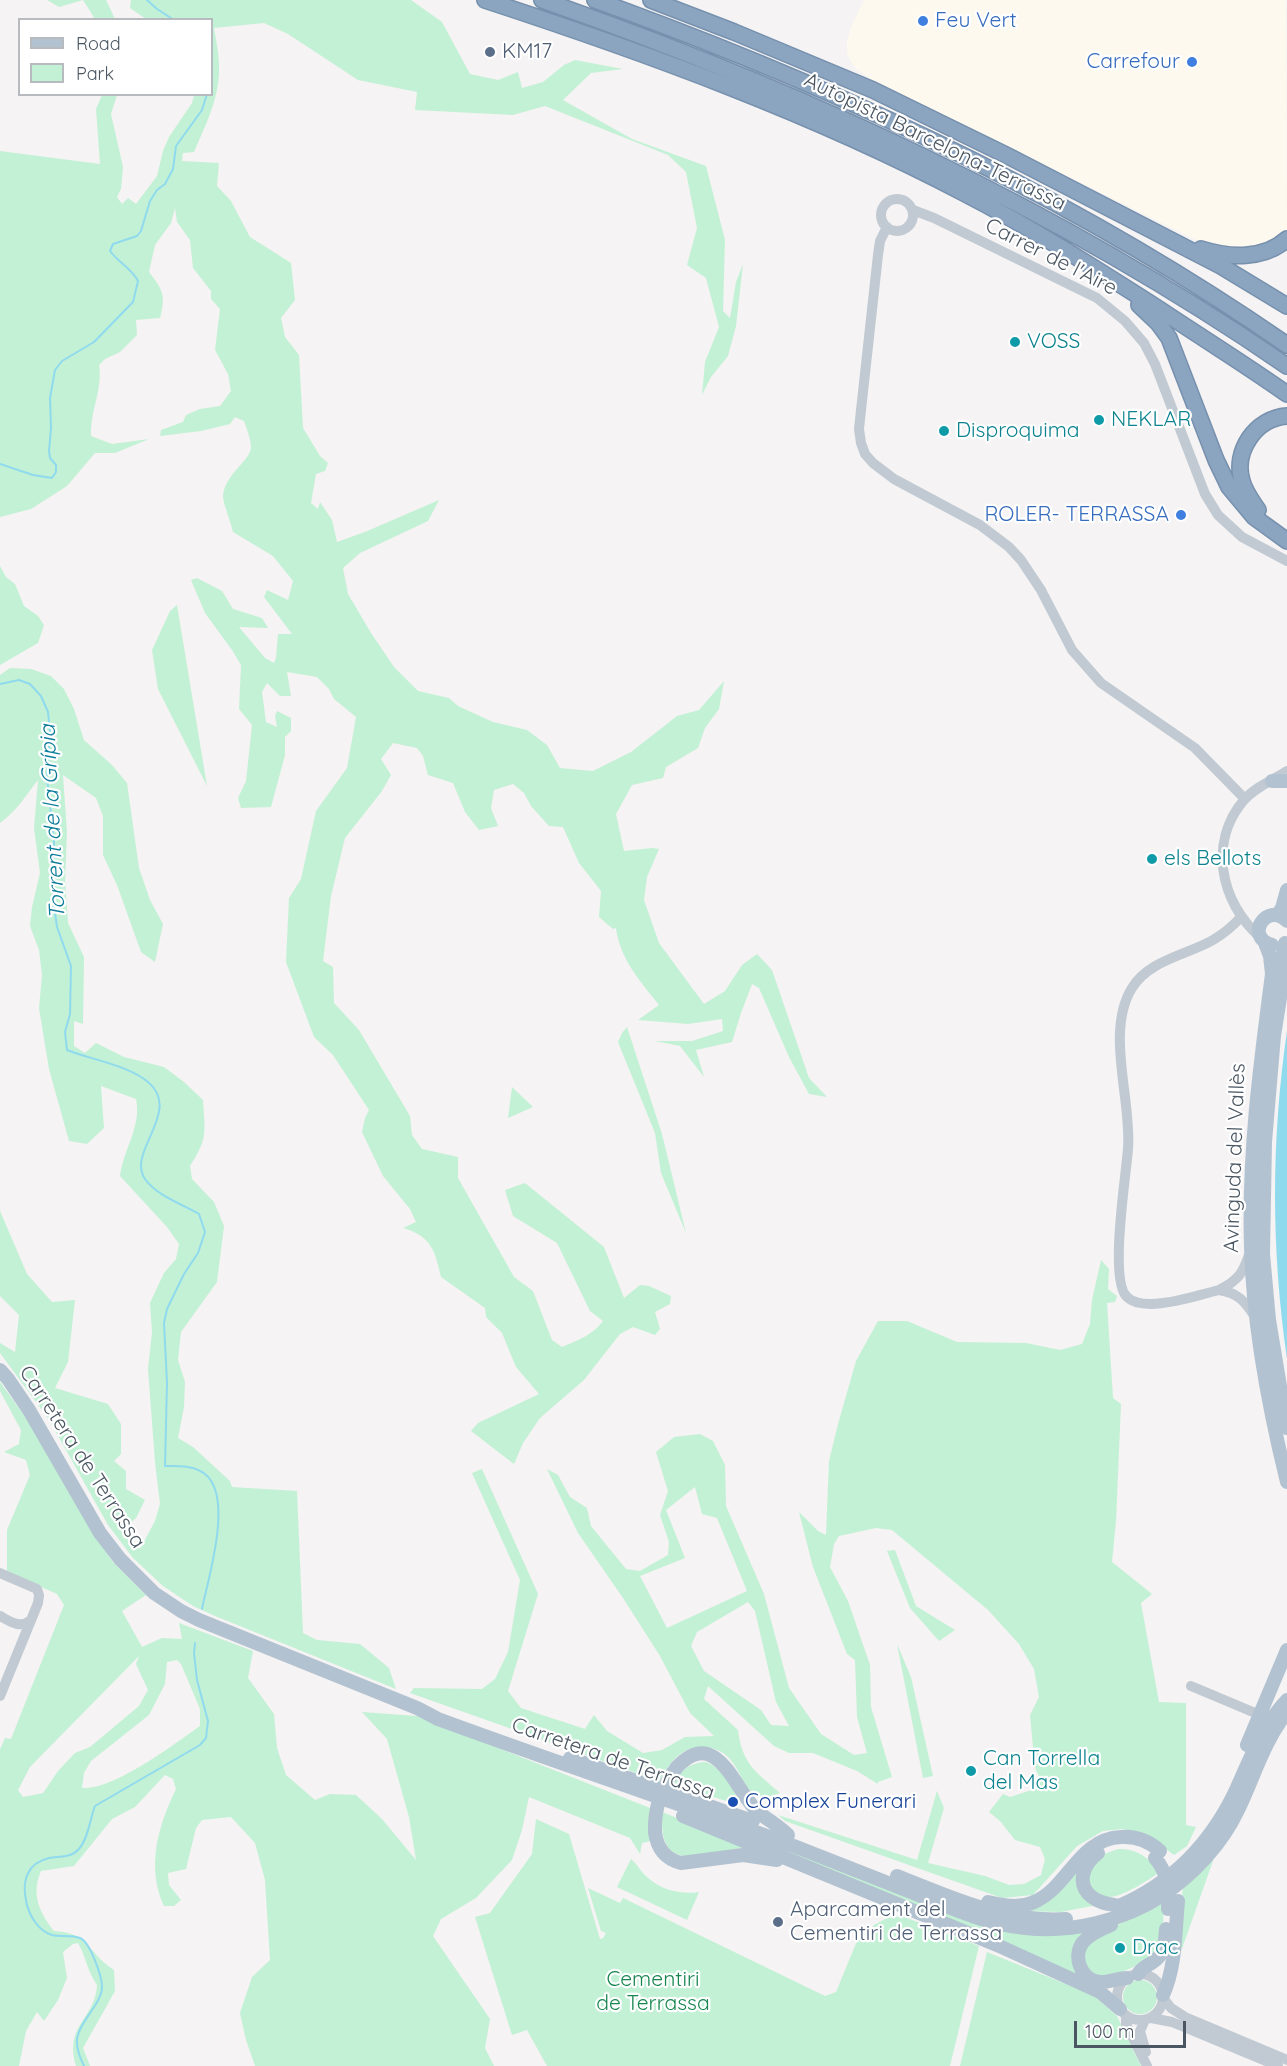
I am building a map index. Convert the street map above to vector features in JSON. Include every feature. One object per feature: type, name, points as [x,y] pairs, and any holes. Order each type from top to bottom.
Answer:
[{"type":"highway","points":[[485,0],[564,26],[794,114],[963,192],[1046,239],[1237,359],[1287,394]]},
{"type":"highway","name":"Autopista Barcelona-Terrassa","points":[[542,0],[776,89],[944,165],[1124,262],[1287,366]]},
{"type":"highway","name":"Autopista Barcelona-Terrassa","points":[[595,0],[784,74],[952,150],[1116,238],[1206,292],[1287,345]]},
{"type":"highway","points":[[651,0],[745,36],[873,90],[1153,231],[1230,272],[1287,306]]},
{"type":"highway","points":[[1153,231],[1194,247],[1242,256],[1259,253],[1285,241]]},
{"type":"highway","points":[[1046,239],[1129,297],[1158,322],[1169,338],[1216,460],[1229,487],[1254,517],[1287,541]]},
{"type":"highway","points":[[1287,416],[1256,429],[1249,437],[1241,457],[1240,469],[1241,481],[1258,510],[1287,531]]},
{"type":"main road","points":[[1272,781],[1287,781]]},
{"type":"main road","points":[[1262,920],[1271,915],[1282,918],[1287,890]]},
{"type":"main road","name":"Avinguda del Vallès","points":[[1262,920],[1259,930],[1270,956],[1272,974],[1254,1116],[1251,1247],[1256,1319],[1276,1434],[1287,1482]]},
{"type":"main road","points":[[1262,940],[1275,946],[1286,941]]},
{"type":"main road","name":"Avinguda del Vallès","points":[[1286,941],[1283,953],[1284,973],[1274,1036],[1265,1142],[1263,1254],[1269,1320],[1287,1428]]},
{"type":"main road","name":"Carretera de Terrassa","points":[[0,1370],[9,1379],[29,1410],[100,1533],[120,1559],[154,1593],[181,1611],[448,1722],[741,1827],[945,1906],[1000,1924],[1041,1929],[1073,1928],[1109,1919],[1147,1905],[1182,1881],[1219,1842],[1239,1809],[1274,1730],[1287,1712]]},
{"type":"main road","points":[[1216,1826],[1227,1790],[1287,1650]]},
{"type":"main road","name":"Carretera de Terrassa","points":[[417,1708],[657,1787],[988,1911],[1028,1919],[1073,1918],[1099,1914],[1165,1881],[1195,1854],[1216,1826],[1230,1802],[1260,1737],[1287,1700]]},
{"type":"main road","points":[[1265,1749],[1278,1735],[1287,1731]]},
{"type":"main road","points":[[788,1835],[758,1811],[725,1765],[716,1757],[705,1754],[695,1755],[677,1767],[662,1791],[656,1812],[657,1842],[663,1853],[672,1860],[681,1863],[753,1855],[823,1874]]},
{"type":"main road","points":[[591,1775],[620,1790],[783,1855],[823,1874],[997,1945],[1089,1986],[1100,1992],[1123,2012]]},
{"type":"main road","points":[[657,1787],[758,1811]]},
{"type":"main road","points":[[917,1884],[998,1904],[1022,1906],[1031,1904],[1046,1895],[1085,1852],[1100,1842],[1118,1837],[1129,1837],[1148,1843],[1172,1870],[1176,1882],[1163,1950],[1156,1960],[1132,1976],[1106,1982],[1094,1981],[1081,1970],[1078,1954],[1081,1946],[1088,1938],[1147,1905]]},
{"type":"main road","points":[[1119,1906],[1100,1901],[1088,1893],[1082,1877],[1089,1861],[1105,1849],[1123,1845],[1157,1854]]},
{"type":"main road","points":[[1164,1997],[1172,1964],[1173,1905]]},
{"type":"street","points":[[895,199],[903,200],[912,210],[912,222],[905,229],[894,231],[887,227],[881,213],[887,202],[895,199]]},
{"type":"street","name":"Carrer de l'Aire","points":[[912,210],[934,218],[1096,298],[1125,321],[1143,343],[1155,364],[1196,474],[1218,515],[1242,537],[1287,561]]},
{"type":"street","points":[[887,227],[880,241],[878,255],[859,429],[865,454],[883,471],[972,520],[1009,547],[1021,560],[1041,590],[1072,650],[1101,683],[1195,748],[1245,798]]},
{"type":"street","points":[[1262,940],[1241,917],[1226,887],[1222,866],[1223,841],[1232,818],[1245,798],[1287,771]]},
{"type":"street","points":[[1241,917],[1262,920]]},
{"type":"street","points":[[1241,917],[1234,926],[1212,940],[1150,970],[1132,986],[1126,1000],[1119,1030],[1129,1130],[1119,1270],[1120,1285],[1126,1297],[1138,1304],[1149,1305],[1219,1290],[1240,1275],[1251,1247]]},
{"type":"street","points":[[1219,1290],[1234,1293],[1242,1298],[1256,1319]]},
{"type":"street","points":[[0,1573],[37,1588],[39,1595],[38,1603],[0,1696]]},
{"type":"street","points":[[0,1616],[16,1625],[22,1625],[31,1620]]},
{"type":"street","points":[[1191,1686],[1260,1715]]},
{"type":"street","points":[[1149,2066],[1126,2024],[1117,1995],[1122,1983],[1132,1976],[1146,1975],[1157,1981],[1171,2008],[1185,2017],[1287,2060]]},
{"type":"street","points":[[1149,2066],[1140,2031],[1148,2019],[1160,2010],[1164,1997]]},
{"type":"street","points":[[1123,2012],[1138,2021],[1148,2019],[1172,2022],[1278,2066]]},
{"type":"shaded area","points":[[864,0],[1286,0],[1287,229],[1274,242],[1253,248],[1223,249],[1202,243],[871,79],[855,68],[847,54],[847,41],[851,27]]},
{"type":"green space","points":[[47,0],[83,0],[59,7]]},
{"type":"green space","points":[[83,0],[106,0],[115,18],[94,18]]},
{"type":"green space","points":[[131,0],[411,0],[442,22],[470,74],[498,80],[518,72],[522,88],[543,82],[564,65],[575,60],[623,69],[591,73],[563,100],[632,139],[706,166],[725,240],[723,311],[730,318],[736,282],[743,264],[736,326],[728,356],[711,377],[702,395],[705,362],[719,327],[706,278],[687,265],[697,228],[686,172],[668,155],[545,106],[513,115],[415,110],[417,92],[358,80],[288,34],[264,23],[214,28],[219,66],[215,99],[194,152],[183,153],[182,161],[219,163],[217,186],[231,201],[250,237],[291,263],[295,300],[281,318],[285,337],[299,355],[303,428],[320,456],[328,463],[325,471],[316,474],[311,503],[318,509],[320,502],[332,520],[337,542],[439,500],[428,521],[360,553],[343,568],[348,594],[394,667],[418,691],[449,698],[458,706],[493,722],[527,730],[547,745],[560,768],[593,771],[631,752],[677,716],[699,710],[724,681],[719,709],[705,728],[698,748],[666,767],[663,778],[632,785],[616,814],[624,851],[659,849],[647,877],[644,900],[659,943],[704,1004],[725,991],[742,965],[757,954],[772,970],[809,1078],[827,1097],[809,1094],[789,1057],[759,988],[752,984],[732,1042],[696,1050],[704,1077],[680,1046],[655,1041],[692,1041],[723,1031],[722,1019],[688,1024],[638,1020],[659,1005],[626,960],[616,928],[613,929],[599,917],[601,891],[579,863],[563,827],[549,826],[531,806],[524,793],[513,784],[494,790],[491,808],[498,826],[479,830],[465,812],[453,783],[428,775],[423,756],[417,748],[393,743],[381,759],[391,775],[382,791],[345,838],[331,896],[323,961],[333,967],[334,1003],[359,1030],[410,1116],[412,1135],[422,1149],[458,1157],[458,1178],[514,1277],[533,1291],[552,1340],[562,1347],[590,1334],[603,1321],[590,1311],[557,1243],[513,1216],[505,1190],[525,1183],[604,1247],[624,1298],[640,1285],[649,1286],[671,1296],[670,1304],[655,1312],[660,1329],[655,1335],[633,1327],[620,1334],[584,1380],[540,1418],[523,1443],[514,1464],[471,1431],[478,1423],[539,1394],[516,1367],[502,1333],[486,1317],[485,1308],[441,1277],[430,1245],[420,1235],[403,1228],[416,1222],[410,1209],[383,1176],[362,1132],[369,1110],[333,1055],[314,1037],[286,962],[289,898],[301,879],[316,811],[347,768],[356,717],[334,699],[329,689],[317,677],[287,672],[291,696],[280,696],[267,683],[262,692],[266,722],[277,727],[275,716],[277,711],[291,718],[291,731],[285,737],[285,755],[271,807],[241,808],[238,798],[246,781],[252,725],[239,709],[241,665],[205,613],[191,580],[197,578],[222,591],[233,609],[262,618],[268,628],[239,627],[265,658],[274,663],[278,634],[292,634],[264,597],[267,590],[288,600],[293,581],[273,556],[233,532],[224,503],[223,496],[228,481],[251,448],[244,421],[235,417],[230,424],[201,431],[160,436],[161,430],[183,422],[186,415],[200,409],[220,406],[231,391],[228,374],[215,350],[220,309],[211,299],[211,291],[193,268],[190,240],[177,222],[175,208],[171,223],[155,245],[149,272],[162,293],[163,304],[160,318],[136,320],[137,335],[120,352],[105,359],[99,365],[99,383],[92,418],[91,436],[112,444],[149,439],[115,453],[95,453],[67,486],[31,509],[0,517],[0,151],[100,164],[96,109],[102,96],[117,96],[111,114],[123,167],[121,189],[117,197],[122,204],[128,198],[136,204],[157,176],[169,137],[192,103],[194,96],[213,96],[213,18],[145,18],[130,8]]},
{"type":"green space","points":[[0,566],[6,577],[15,584],[24,606],[38,616],[44,625],[38,643],[0,665]]},
{"type":"green space","points":[[177,605],[207,786],[158,689],[152,650],[170,611]]},
{"type":"green space","points":[[10,668],[31,669],[51,676],[64,689],[74,709],[84,740],[112,765],[127,783],[139,868],[150,900],[163,924],[155,962],[141,952],[117,885],[103,855],[103,816],[96,798],[63,775],[67,832],[65,882],[68,923],[84,957],[83,1024],[74,1021],[74,1046],[85,1053],[96,1043],[124,1057],[164,1067],[203,1100],[204,1135],[200,1149],[190,1166],[192,1179],[214,1202],[224,1226],[217,1282],[181,1332],[178,1360],[185,1382],[184,1407],[178,1438],[193,1447],[230,1481],[232,1487],[297,1491],[303,1633],[317,1640],[360,1644],[389,1668],[396,1689],[215,1616],[193,1606],[163,1586],[133,1558],[108,1525],[48,1418],[0,1353],[0,1343],[15,1352],[19,1315],[0,1296],[0,1211],[27,1274],[52,1302],[75,1300],[68,1362],[55,1388],[108,1404],[121,1424],[121,1454],[114,1461],[126,1471],[126,1489],[145,1500],[136,1518],[125,1527],[127,1536],[140,1549],[155,1521],[160,1504],[148,1369],[152,1332],[150,1303],[164,1273],[176,1259],[179,1244],[167,1227],[120,1176],[136,1119],[136,1099],[101,1086],[104,1128],[87,1144],[69,1141],[49,1069],[39,1008],[42,975],[39,950],[30,926],[40,873],[34,828],[38,780],[16,808],[0,823],[0,675]]},
{"type":"green space","points":[[627,1027],[662,1134],[686,1233],[661,1173],[655,1133],[618,1042]]},
{"type":"green space","points":[[512,1087],[533,1107],[508,1118]]},
{"type":"green space","points":[[1101,1260],[1109,1269],[1108,1289],[1117,1296],[1115,1302],[1107,1303],[1113,1398],[1121,1404],[1112,1562],[1152,1594],[1141,1603],[1159,1702],[1186,1703],[1186,1825],[1196,1827],[1187,1846],[1174,1855],[1147,1835],[1122,1829],[1103,1831],[1077,1846],[1033,1895],[1002,1898],[785,1821],[778,1815],[917,1860],[937,1791],[944,1808],[928,1863],[985,1876],[1009,1885],[1024,1884],[1041,1875],[1045,1859],[1040,1847],[1015,1840],[1000,1821],[989,1812],[1003,1794],[1010,1797],[1038,1788],[1039,1776],[1035,1768],[1030,1715],[1039,1697],[1034,1669],[1019,1644],[988,1610],[892,1530],[876,1528],[839,1536],[834,1544],[830,1567],[848,1601],[870,1665],[871,1707],[892,1777],[878,1784],[857,1771],[813,1753],[789,1753],[774,1746],[708,1686],[704,1699],[738,1730],[747,1759],[757,1773],[780,1793],[762,1799],[756,1796],[748,1788],[728,1757],[708,1747],[693,1748],[679,1755],[659,1781],[410,1693],[414,1688],[482,1689],[495,1679],[508,1652],[520,1580],[472,1473],[482,1469],[538,1594],[508,1691],[521,1708],[585,1729],[594,1715],[607,1731],[643,1753],[662,1750],[685,1737],[714,1736],[690,1713],[660,1656],[578,1533],[547,1469],[558,1475],[570,1497],[587,1508],[591,1526],[626,1569],[640,1571],[668,1555],[669,1542],[660,1515],[668,1491],[656,1452],[674,1437],[700,1434],[713,1441],[725,1465],[726,1506],[764,1594],[789,1688],[821,1734],[854,1755],[867,1753],[857,1717],[855,1660],[847,1654],[813,1567],[799,1512],[818,1531],[826,1535],[829,1461],[856,1361],[878,1321],[907,1321],[957,1342],[1026,1343],[1060,1350],[1082,1344],[1090,1324],[1092,1300]],"holes":[[[695,1487],[702,1514],[717,1518],[747,1591],[667,1628],[640,1576],[685,1558],[666,1510]],[[748,1602],[755,1611],[776,1702],[789,1726],[771,1725],[761,1710],[704,1671],[691,1646],[697,1632]]]},
{"type":"green space","points":[[0,1382],[29,1422],[84,1518],[112,1561],[146,1595],[122,1611],[142,1647],[162,1638],[182,1639],[179,1623],[253,1651],[248,1678],[274,1714],[277,1748],[286,1775],[315,1800],[330,1794],[356,1795],[382,1819],[416,1860],[409,1817],[387,1739],[362,1712],[417,1716],[650,1808],[650,1841],[642,1843],[640,1854],[630,1838],[529,1797],[522,1830],[512,1860],[476,1898],[441,1919],[433,1936],[490,2019],[485,2048],[494,2066],[255,2066],[240,2013],[252,1977],[270,1960],[265,1880],[255,1843],[231,1817],[202,1820],[196,1828],[186,1869],[168,1873],[169,1885],[181,1900],[174,1906],[164,1906],[156,1876],[156,1847],[164,1817],[176,1789],[173,1779],[165,1775],[135,1807],[112,1819],[74,1866],[41,1871],[38,1879],[38,1902],[44,1917],[54,1931],[82,1940],[114,1970],[115,1991],[83,2048],[90,2066],[76,2066],[73,2052],[77,2031],[91,2007],[97,1985],[78,1943],[63,1952],[67,1978],[58,2000],[44,2021],[37,2012],[26,2031],[19,2066],[0,2066],[0,1749],[5,1738],[11,1739],[64,1605],[57,1594],[7,1572],[7,1530],[30,1475],[26,1460],[4,1452],[19,1444],[21,1430],[0,1391]],"holes":[[[139,1656],[136,1664],[148,1690],[139,1706],[90,1747],[75,1753],[58,1771],[43,1793],[23,1797],[18,1790],[30,1767]],[[177,1660],[181,1664],[200,1709],[200,1726],[126,1774],[95,1787],[82,1788],[84,1773],[91,1761],[149,1715],[165,1684],[167,1662]]]},
{"type":"green space","points":[[895,1550],[916,1606],[955,1630],[939,1641],[910,1608],[887,1551]]},
{"type":"green space","points":[[897,1644],[911,1677],[933,1776],[923,1778]]},
{"type":"green space","points":[[705,1762],[716,1768],[725,1778],[738,1801],[731,1799],[730,1802],[671,1785],[685,1769]]},
{"type":"green space","points":[[662,1812],[752,1848],[704,1855],[677,1854],[668,1847],[663,1834]]},
{"type":"green space","name":"Cementiri de Terrassa","points":[[536,1819],[569,1834],[600,1939],[606,1933],[601,1931],[588,1888],[620,1903],[623,1898],[825,1996],[836,1992],[857,1941],[874,1925],[887,1918],[902,1916],[979,1946],[950,2066],[547,2066],[527,2030],[512,2035],[475,1917],[490,1913],[532,1854]]},
{"type":"green space","points":[[711,1822],[849,1873],[1087,1931],[1082,1978]]},
{"type":"green space","points":[[1118,1849],[1131,1850],[1142,1855],[1160,1872],[1120,1895],[1107,1897],[1093,1893],[1086,1875],[1104,1854]]},
{"type":"green space","points":[[1214,1858],[1172,1977],[1183,1888]]},
{"type":"green space","points":[[631,1859],[645,1875],[658,1885],[678,1892],[699,1892],[687,1920],[617,1887]]},
{"type":"green space","points":[[1083,1861],[1097,1905],[1061,1912],[1023,1911]]},
{"type":"green space","points":[[1164,1901],[1162,1938],[1155,1953],[1140,1964],[1111,1976],[1096,1977],[1091,1974],[1082,1959],[1088,1944],[1112,1928]]},
{"type":"green space","points":[[987,1952],[1093,1995],[1117,2016],[1141,2066],[960,2066]]},
{"type":"green space","points":[[1140,1980],[1152,1985],[1157,1997],[1152,2009],[1140,2014],[1128,2009],[1123,1997],[1128,1985]]},
{"type":"water","points":[[1287,1031],[1287,1359],[1278,1277],[1275,1195],[1278,1113]]},
{"type":"waterway","name":"Torrent de la Grípia","points":[[147,0],[171,18]]},
{"type":"waterway","name":"Torrent de la Grípia","points":[[0,464],[33,475],[52,478],[56,472],[56,465],[50,458],[49,451],[50,398],[55,370],[62,361],[94,342],[133,302],[138,281],[110,251],[113,244],[137,236],[141,231],[150,201],[157,190],[165,184],[173,169],[176,146],[202,110],[206,96]]},
{"type":"waterway","name":"Torrent de la Grípia","points":[[0,684],[19,680],[30,684],[41,696],[48,712],[50,732],[47,777],[54,842],[53,900],[57,927],[71,966],[70,1014],[65,1032],[67,1050],[130,1071],[148,1082],[157,1093],[160,1106],[142,1157],[141,1168],[145,1179],[156,1190],[199,1214],[205,1232],[198,1253],[184,1274],[167,1309],[164,1323],[167,1383],[165,1466],[186,1467],[201,1471],[213,1485],[218,1501],[217,1539],[202,1609]]},
{"type":"waterway","name":"Torrent de la Grípia","points":[[84,2066],[77,2047],[77,2040],[81,2027],[101,1994],[98,1968],[88,1946],[80,1938],[52,1935],[38,1926],[27,1905],[26,1880],[31,1868],[42,1860],[69,1855],[79,1849],[87,1834],[95,1806],[200,1745],[206,1738],[208,1721],[197,1680],[195,1643]]},
{"type":"place","name":"Feu Vert","points":[[923,21]]},
{"type":"place","name":"KM17","points":[[490,52]]},
{"type":"place","name":"Carrefour","points":[[1192,62]]},
{"type":"place","name":"VOSS","points":[[1015,342]]},
{"type":"place","name":"NEKLAR","points":[[1099,420]]},
{"type":"place","name":"Disproquima","points":[[944,431]]},
{"type":"place","name":"ROLER- TERRASSA","points":[[1181,515]]},
{"type":"place","name":"els Bellots","points":[[1152,859]]},
{"type":"place","name":"Can Torrella del Mas","points":[[971,1771]]},
{"type":"place","name":"Complex Funerari","points":[[733,1802]]},
{"type":"place","name":"Aparcament del Cementiri de Terrassa","points":[[778,1922]]},
{"type":"place","name":"Drac","points":[[1120,1948]]}]
